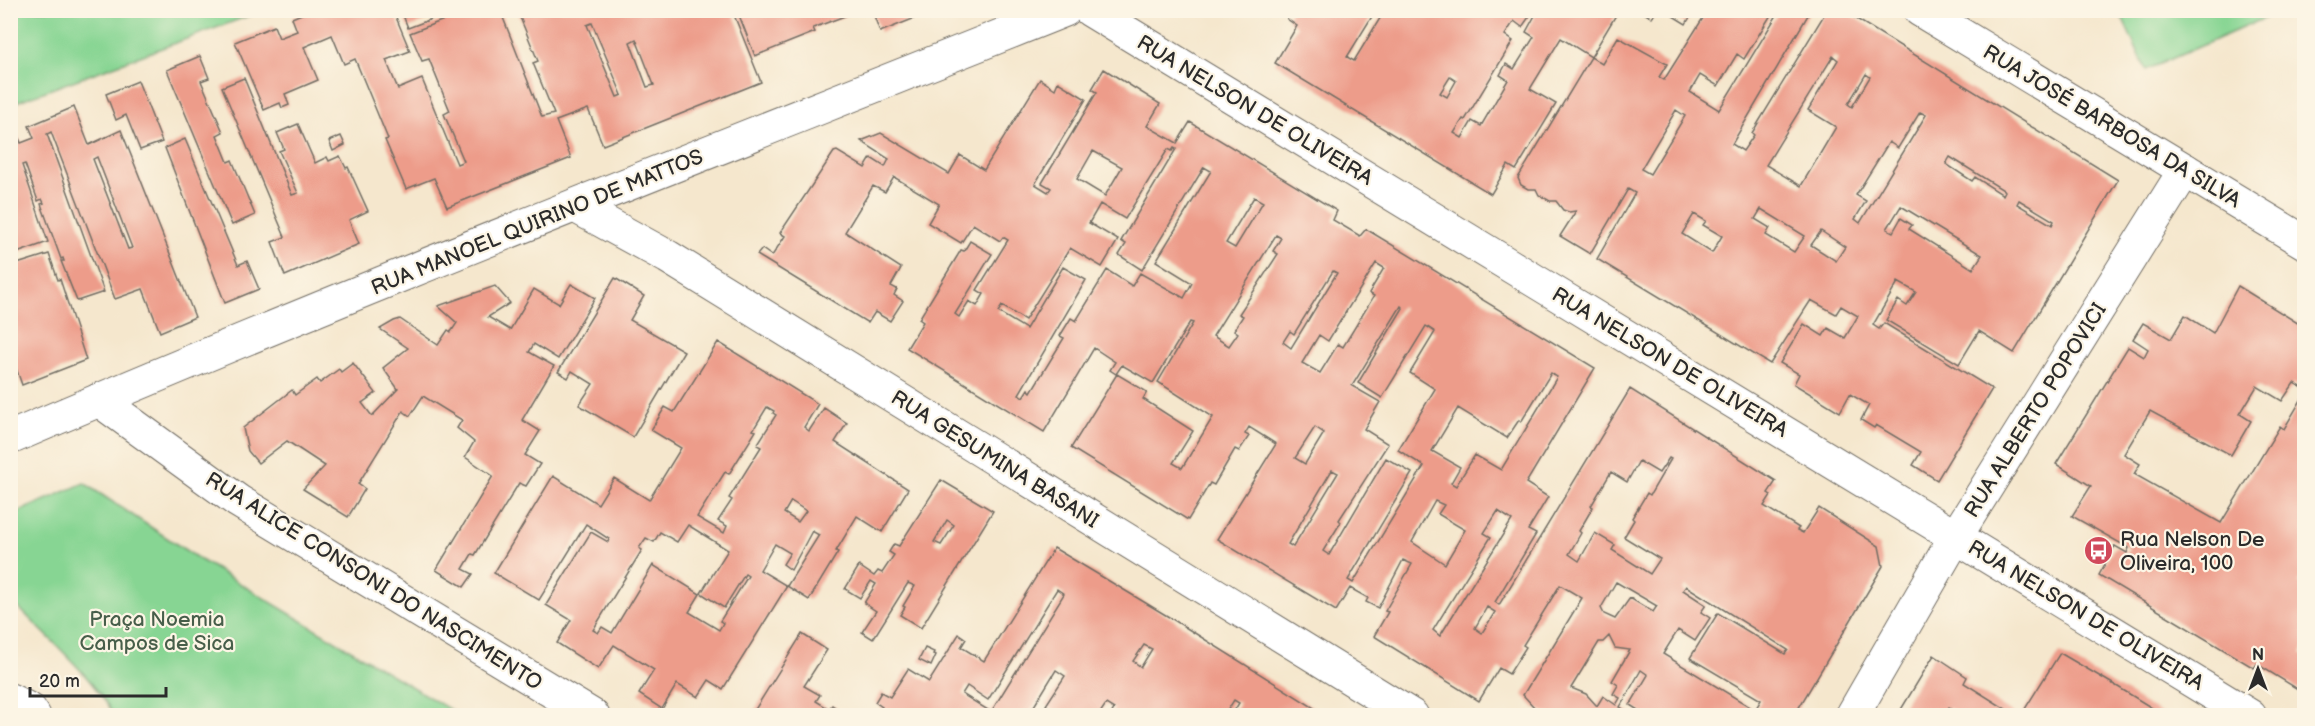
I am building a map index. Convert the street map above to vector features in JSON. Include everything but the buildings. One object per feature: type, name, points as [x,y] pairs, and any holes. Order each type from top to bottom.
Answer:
[{"type":"street","name":"RUA MANOEL QUIRINO DE MATTOS","points":[[10,438],[575,206],[1065,10]]},
{"type":"street","name":"RUA NELSON DE OLIVEIRA","points":[[1090,10],[2250,716]]},
{"type":"street","name":"RUA JOSÉ BARBOSA DA SILVA","points":[[1920,10],[2304,242]]},
{"type":"street","name":"RUA ALBERTO POPOVICI","points":[[1852,716],[1956,536],[2185,170]]},
{"type":"street","name":"RUA GESUMINA BASANI","points":[[575,206],[668,258],[1412,716]]},
{"type":"street","name":"RUA ALICE CONSONI DO NASCIMENTO","points":[[99,400],[238,501],[593,716]]},
{"type":"street","points":[[10,700],[30,710],[34,716]]},
{"type":"green space","points":[[11,10],[262,10],[262,11],[11,104]]},
{"type":"green space","points":[[2119,11],[2281,11],[2146,70]]},
{"type":"green space","name":"Praça Noemia Campos de Sica","points":[[84,483],[199,559],[459,715],[113,715],[81,671],[11,600],[11,515]]},
{"type":"place","name":"Rua Nelson De Oliveira, 100","points":[[2099,551]]}]
